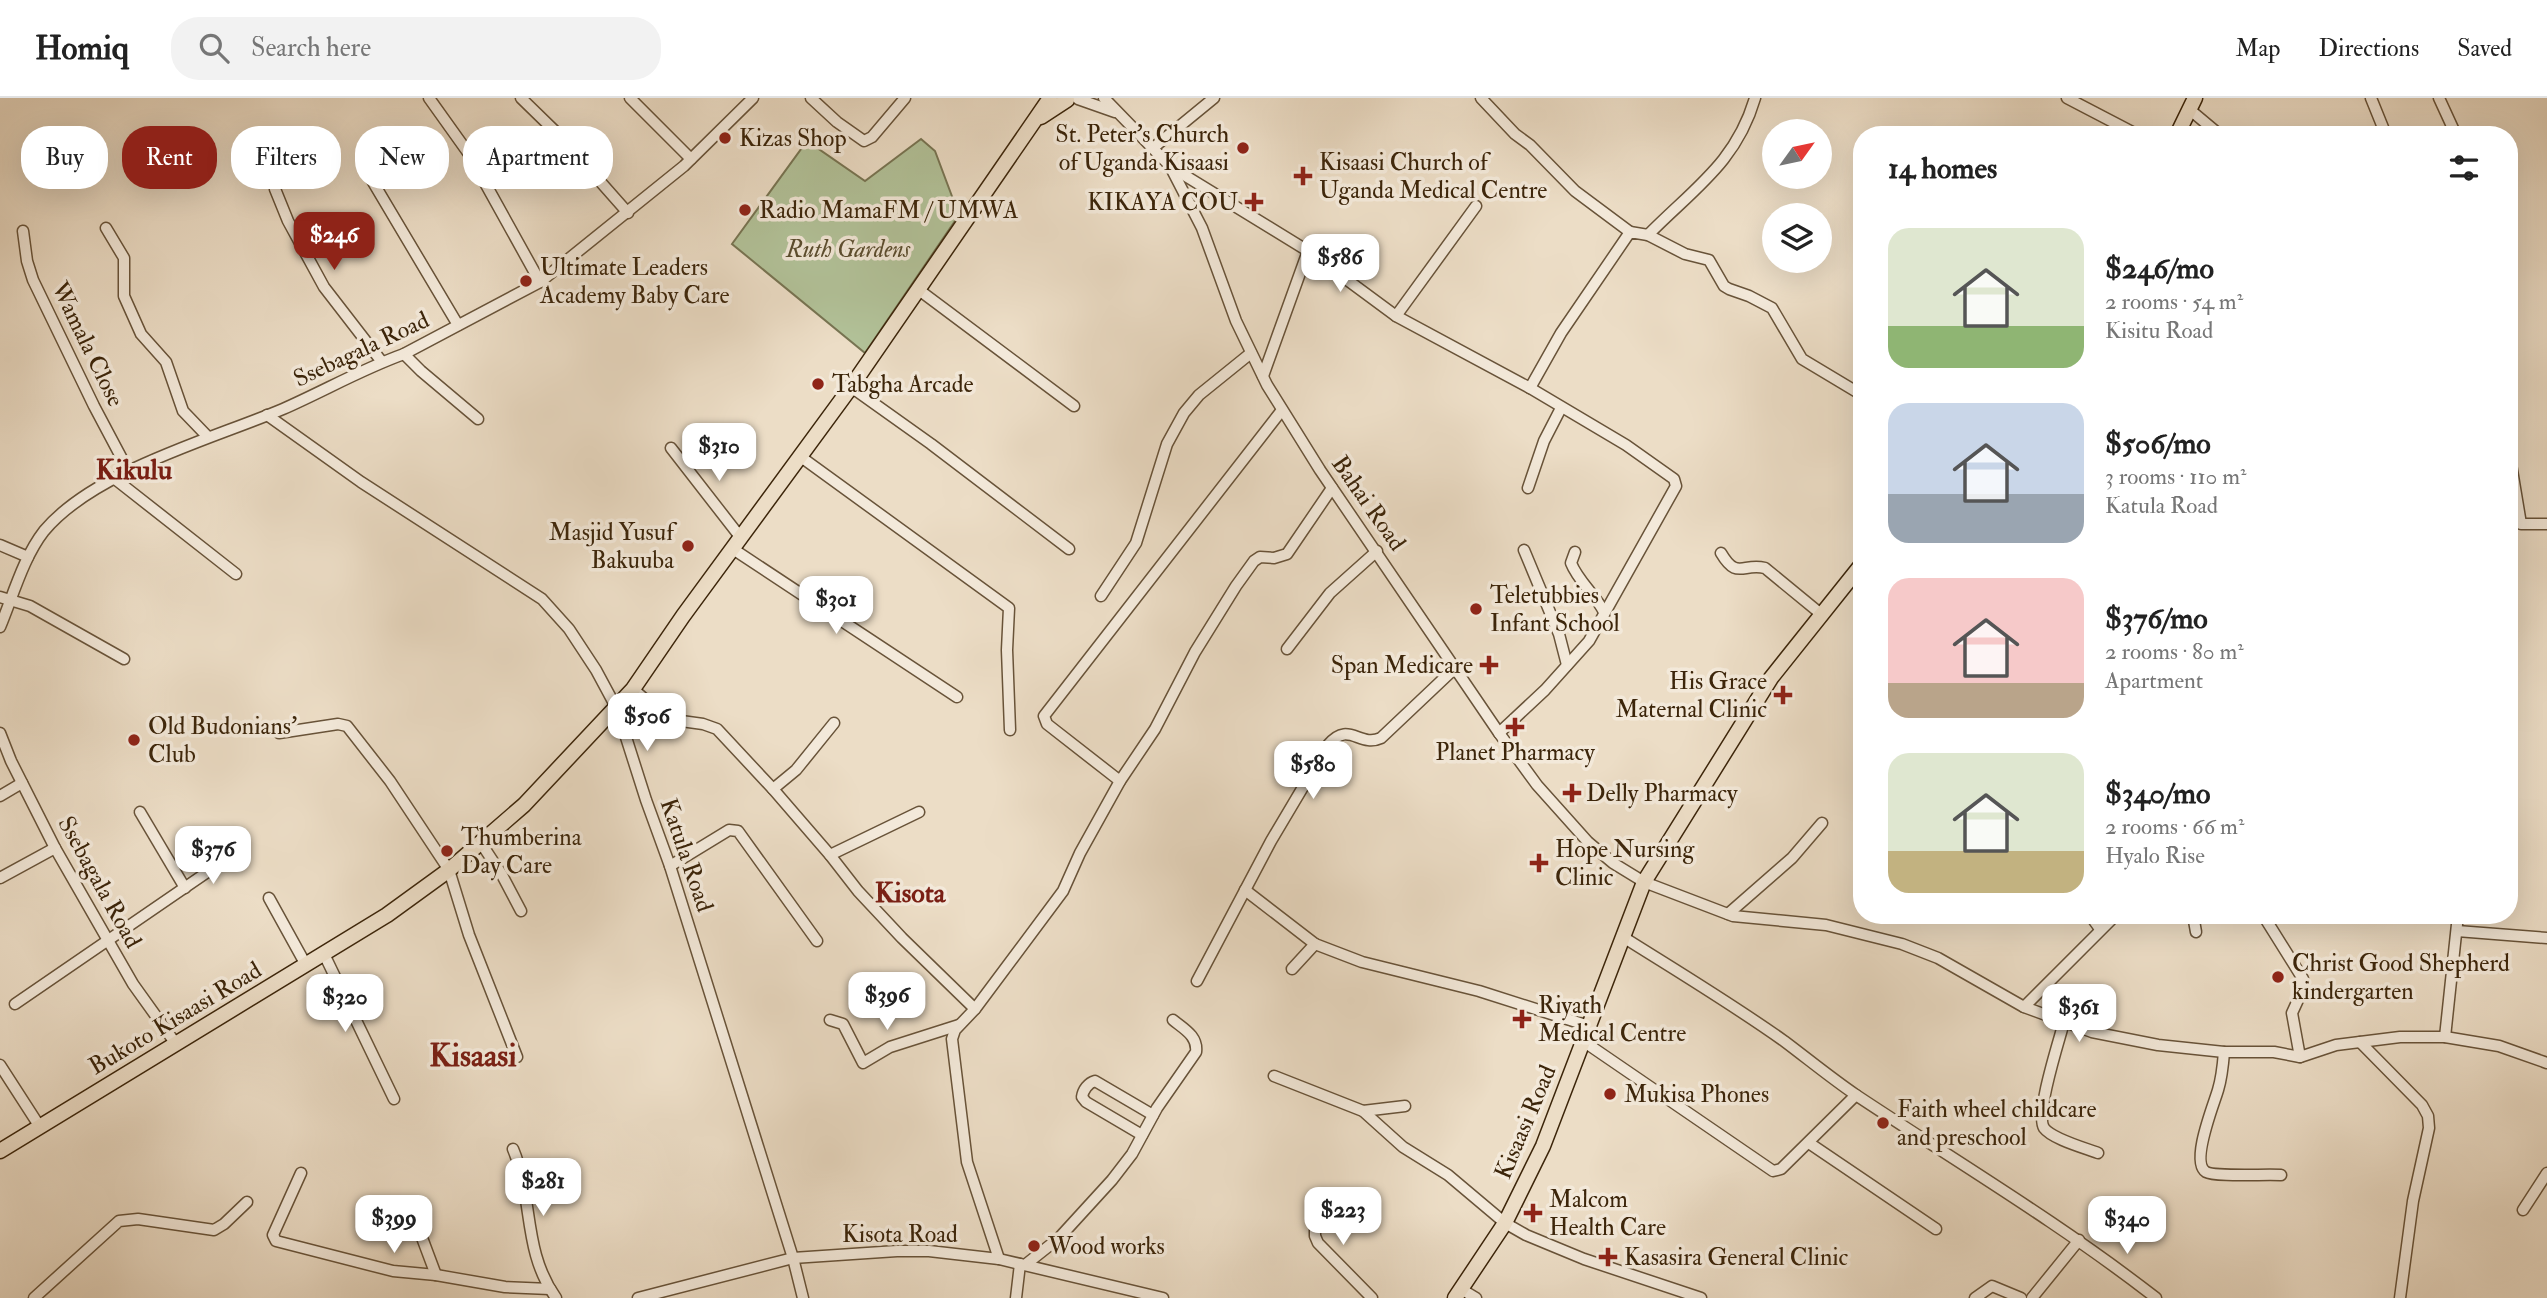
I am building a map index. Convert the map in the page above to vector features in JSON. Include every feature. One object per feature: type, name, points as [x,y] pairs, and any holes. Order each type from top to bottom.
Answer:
[{"type":"main road","name":"Bukoto Kisaasi Road","points":[[0,1152],[387,915],[449,870],[524,805],[633,689],[851,387],[1050,98]]},
{"type":"main road","name":"Bukoto Kisaasi Road","points":[[1037,120],[1072,99]]},
{"type":"main road","points":[[2181,126],[2192,103]]},
{"type":"main road","name":"Kisaasi Road","points":[[1458,1294],[1505,1223],[1543,1146],[1644,882],[1764,688],[1853,575]]},
{"type":"street","points":[[429,98],[469,155],[540,282]]},
{"type":"street","points":[[521,98],[560,136],[628,213]]},
{"type":"street","points":[[630,98],[691,159]]},
{"type":"street","name":"Ssebagala Road","points":[[0,627],[6,598],[43,533],[61,513],[81,498],[130,472],[404,354],[540,282],[691,159],[753,98]]},
{"type":"street","points":[[811,98],[836,122],[864,141],[872,137],[905,98]]},
{"type":"street","name":"Bahai Road","points":[[1104,98],[1170,166],[1202,228],[1223,291],[1262,376],[1332,488],[1537,785],[1581,835],[1613,863],[1644,882],[1728,914],[1743,918],[1780,919],[1826,925],[1902,944],[1938,958],[2024,1007],[2092,1032],[2158,1045],[2224,1052],[2274,1052],[2300,1057]]},
{"type":"street","points":[[1153,148],[1214,98]]},
{"type":"street","points":[[1481,98],[1575,191],[1630,232],[1648,235],[1685,254],[1709,260],[1720,280],[1729,289],[1772,308],[1802,359],[1853,390]]},
{"type":"street","points":[[1648,235],[1726,159],[1746,127],[1755,98]]},
{"type":"street","points":[[2067,98],[2121,126]]},
{"type":"street","points":[[2371,98],[2382,126]]},
{"type":"street","points":[[2439,98],[2452,126]]},
{"type":"street","name":"Bahai Road","points":[[1072,99],[1115,112]]},
{"type":"street","points":[[2192,103],[2212,126]]},
{"type":"street","points":[[1170,166],[1308,251],[1396,316],[1530,388],[1626,445],[1669,474],[1676,482],[1589,641],[1545,691],[1499,733]]},
{"type":"street","points":[[275,189],[288,222],[324,287],[382,362]]},
{"type":"street","points":[[377,189],[458,326]]},
{"type":"street","points":[[1396,316],[1476,206]]},
{"type":"street","points":[[106,228],[124,258],[124,296],[141,334],[166,362],[183,411],[208,438]]},
{"type":"street","name":"Wamala Close","points":[[23,231],[33,280],[94,406],[130,472]]},
{"type":"street","points":[[1530,388],[1561,333],[1630,232]]},
{"type":"street","points":[[1262,376],[1308,251]]},
{"type":"street","points":[[919,290],[1074,406]]},
{"type":"street","points":[[1101,596],[1136,542],[1167,444],[1184,413],[1199,395],[1251,353]]},
{"type":"street","points":[[404,354],[478,419]]},
{"type":"street","points":[[851,387],[1069,548]]},
{"type":"street","points":[[1528,488],[1544,441],[1561,408]]},
{"type":"street","points":[[1120,781],[1047,724],[1044,716],[1282,411]]},
{"type":"street","name":"Katula Road","points":[[267,415],[361,482],[542,599],[569,629],[596,670],[617,709],[670,866],[793,1258],[803,1298]]},
{"type":"street","points":[[671,448],[737,543],[957,697]]},
{"type":"street","points":[[801,457],[1009,608],[1007,650],[1010,730]]},
{"type":"street","points":[[115,479],[236,574]]},
{"type":"street","points":[[999,1259],[967,1162],[952,1039],[959,1025],[975,1009],[1063,891],[1080,853],[1120,781],[1147,741],[1195,652],[1236,586],[1254,561],[1261,557],[1274,558],[1287,554],[1332,488]]},
{"type":"street","points":[[2518,506],[2521,524],[2547,524]]},
{"type":"street","points":[[0,545],[28,557]]},
{"type":"street","points":[[1524,550],[1559,634],[1567,665]]},
{"type":"street","points":[[1287,649],[1330,593],[1377,551]]},
{"type":"street","points":[[1575,552],[1571,563],[1574,571],[1604,612]]},
{"type":"street","points":[[1721,553],[1734,569],[1765,568],[1821,614]]},
{"type":"street","points":[[6,598],[45,614],[124,659]]},
{"type":"street","points":[[1197,981],[1245,890],[1333,739],[1346,733],[1371,741],[1381,738],[1455,668]]},
{"type":"street","points":[[633,689],[665,717],[717,729],[774,789],[858,891],[975,1009]]},
{"type":"street","points":[[774,789],[796,770],[834,723]]},
{"type":"street","points":[[279,733],[338,724],[347,726],[390,781],[449,870],[468,935],[517,1057]]},
{"type":"street","name":"Ssebagala Road","points":[[0,733],[55,848],[108,942],[133,984],[176,1044]]},
{"type":"street","points":[[0,796],[22,783]]},
{"type":"street","points":[[140,812],[184,888]]},
{"type":"street","points":[[830,855],[919,812]]},
{"type":"street","points":[[1728,914],[1792,858],[1822,823]]},
{"type":"street","points":[[670,866],[729,830],[738,831],[817,941]]},
{"type":"street","points":[[481,844],[502,875],[521,911]]},
{"type":"street","points":[[0,878],[55,848]]},
{"type":"street","points":[[15,1004],[225,860]]},
{"type":"street","points":[[1245,890],[1315,944],[1374,965],[1479,991],[1589,1026]]},
{"type":"street","points":[[269,898],[306,965]]},
{"type":"street","points":[[2096,924],[2100,929]]},
{"type":"street","points":[[2024,1007],[2106,924]]},
{"type":"street","points":[[2195,924],[2196,932]]},
{"type":"street","points":[[2269,924],[2303,979],[2303,989],[2292,1013],[2300,1057],[2336,1045],[2400,1037],[2445,1037],[2499,1046],[2547,1063]]},
{"type":"street","points":[[2445,1037],[2457,924]]},
{"type":"street","points":[[2457,931],[2547,938]]},
{"type":"street","points":[[1623,937],[1786,1043],[1856,1095],[2079,1240],[2156,1298]]},
{"type":"street","points":[[1292,969],[1315,944]]},
{"type":"street","points":[[324,954],[394,1099]]},
{"type":"street","points":[[830,1020],[842,1024],[863,1063],[890,1047],[959,1025]]},
{"type":"street","points":[[1016,1298],[1022,1265],[1059,1238],[1096,1199],[1132,1154],[1153,1115],[1197,1048],[1193,1036],[1172,1020]]},
{"type":"street","points":[[2064,1022],[2046,1090],[2042,1124],[2053,1136],[2098,1153]]},
{"type":"street","points":[[1583,1041],[1773,1171],[1781,1169],[1856,1095]]},
{"type":"street","points":[[2360,1042],[2415,1098],[2428,1116],[2427,1141],[2413,1201],[2400,1298]]},
{"type":"street","points":[[2224,1052],[2222,1073],[2205,1130],[2200,1158],[2202,1167],[2216,1174],[2281,1175]]},
{"type":"street","points":[[0,1065],[40,1127]]},
{"type":"street","points":[[1274,1076],[1363,1111],[1403,1147],[1448,1175],[1505,1223],[1526,1235],[1564,1251],[1702,1298]]},
{"type":"street","points":[[1142,1135],[1086,1102],[1082,1094],[1088,1084],[1095,1081],[1153,1115]]},
{"type":"street","points":[[1363,1111],[1405,1106]]},
{"type":"street","points":[[1809,1143],[1936,1229]]},
{"type":"street","points":[[513,1149],[521,1169],[529,1233],[535,1255],[553,1294]]},
{"type":"street","points":[[301,1173],[273,1235],[276,1241],[393,1271],[436,1275],[553,1294]]},
{"type":"street","points":[[2523,1210],[2547,1173]]},
{"type":"street","points":[[1348,1196],[1315,1229],[1315,1236],[1318,1243],[1372,1298]]},
{"type":"street","points":[[34,1298],[119,1221],[138,1219],[214,1230],[247,1202]]},
{"type":"street","points":[[418,1227],[436,1275]]},
{"type":"street","points":[[2032,1298],[2079,1240]]},
{"type":"street","name":"Kisota Road","points":[[638,1298],[793,1258],[823,1254],[929,1251],[999,1259],[1163,1298]]},
{"type":"street","points":[[1975,1298],[1992,1286],[2021,1298]]},
{"type":"street","points":[[1458,1294],[1476,1298]]},
{"type":"green space","name":"Ruth Gardens","points":[[921,139],[935,151],[959,215],[865,353],[732,244],[807,141],[865,181]]},
{"type":"place","name":"Kizas Shop","points":[[725,138]]},
{"type":"place","name":"St. Peter’s Church of Uganda Kisaasi","points":[[1243,148]]},
{"type":"place","name":"Kisaasi Church of Uganda Medical Centre","points":[[1303,176]]},
{"type":"place","name":"KIKAYA COU","points":[[1254,202]]},
{"type":"place","name":"Radio MamaFM / UMWA","points":[[745,210]]},
{"type":"place","name":"Ultimate Leaders Academy Baby Care","points":[[526,281]]},
{"type":"place","name":"Tabgha Arcade","points":[[818,384]]},
{"type":"place","name":"Masjid Yusuf Bakuuba","points":[[688,546]]},
{"type":"place","name":"Teletubbies Infant School","points":[[1476,609]]},
{"type":"place","name":"Span Medicare","points":[[1489,665]]},
{"type":"place","name":"His Grace Maternal Clinic","points":[[1783,695]]},
{"type":"place","name":"Planet Pharmacy","points":[[1515,727]]},
{"type":"place","name":"Old Budonians’ Club","points":[[134,740]]},
{"type":"place","name":"Delly Pharmacy","points":[[1572,793]]},
{"type":"place","name":"Thumberina Day Care","points":[[447,851]]},
{"type":"place","name":"Hope Nursing Clinic","points":[[1539,863]]},
{"type":"place","name":"Christ Good Shepherd kindergarten","points":[[2278,977]]},
{"type":"place","name":"Riyath Medical Centre","points":[[1522,1019]]},
{"type":"place","name":"Mukisa Phones","points":[[1610,1094]]},
{"type":"place","name":"Faith wheel childcare and preschool","points":[[1883,1123]]},
{"type":"place","name":"Malcom Health Care","points":[[1533,1213]]},
{"type":"place","name":"Wood works","points":[[1034,1246]]},
{"type":"place","name":"Kasasira General Clinic","points":[[1608,1257]]},
{"type":"district","name":"Kikulu","points":[[134,469]]},
{"type":"district","name":"Kisota","points":[[910,892]]},
{"type":"district","name":"Kisaasi","points":[[473,1055]]}]
